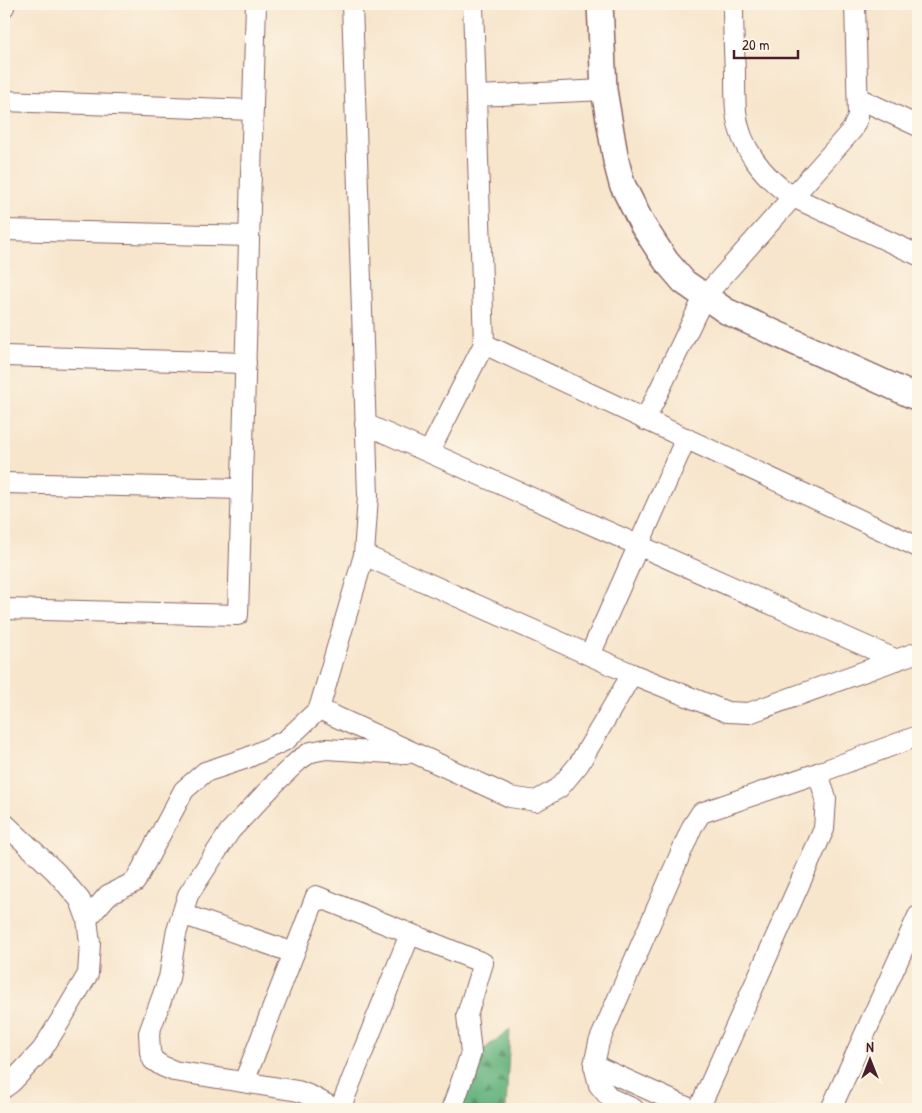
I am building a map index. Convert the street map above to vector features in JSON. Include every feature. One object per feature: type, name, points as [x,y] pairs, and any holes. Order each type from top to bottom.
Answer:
[{"type":"street","points":[[4,608],[238,615],[256,4]]},
{"type":"street","points":[[87,919],[108,895],[135,882],[184,790],[205,772],[247,758],[286,740],[319,710],[364,555],[368,496],[352,4]]},
{"type":"street","points":[[429,452],[484,344],[473,4]]},
{"type":"street","points":[[600,4],[604,90],[616,161],[622,184],[642,224],[666,261],[684,282],[726,311],[918,398]]},
{"type":"street","points":[[733,4],[736,112],[740,131],[747,148],[758,164],[783,191],[793,197],[918,255]]},
{"type":"street","points":[[645,420],[704,297],[852,130],[858,117],[855,4]]},
{"type":"street","points":[[477,96],[604,90]]},
{"type":"street","points":[[858,98],[918,126]]},
{"type":"street","points":[[4,101],[253,110]]},
{"type":"street","points":[[4,230],[249,236]]},
{"type":"street","points":[[484,344],[918,547]]},
{"type":"street","points":[[4,356],[246,363]]},
{"type":"street","points":[[366,424],[897,660]]},
{"type":"street","points":[[590,655],[686,438]]},
{"type":"street","points":[[4,483],[242,489]]},
{"type":"street","points":[[364,555],[632,674],[727,712],[749,713],[918,652]]},
{"type":"street","points":[[319,710],[510,797],[536,801],[559,788],[579,764],[632,674]]},
{"type":"street","points":[[634,1109],[610,1098],[599,1085],[594,1065],[599,1042],[692,827],[701,813],[918,736]]},
{"type":"street","points":[[335,1109],[298,1091],[174,1070],[162,1066],[153,1060],[150,1052],[149,1033],[168,978],[176,934],[188,895],[230,831],[278,780],[299,760],[311,752],[326,749],[418,755]]},
{"type":"street","points":[[699,1109],[824,828],[826,799],[818,773]]},
{"type":"street","points":[[4,823],[56,872],[80,900],[87,919],[90,943],[88,974],[42,1050],[13,1070],[12,1082],[4,1088]]},
{"type":"street","points":[[244,1082],[316,896],[483,963],[467,1015],[471,1053],[452,1109]]},
{"type":"street","points":[[182,914],[294,953]]},
{"type":"street","points":[[831,1109],[918,916]]},
{"type":"street","points":[[340,1109],[410,934]]},
{"type":"street","points":[[594,1065],[691,1109]]},
{"type":"green space","points":[[510,1029],[506,1109],[440,1109],[461,1067]]}]
